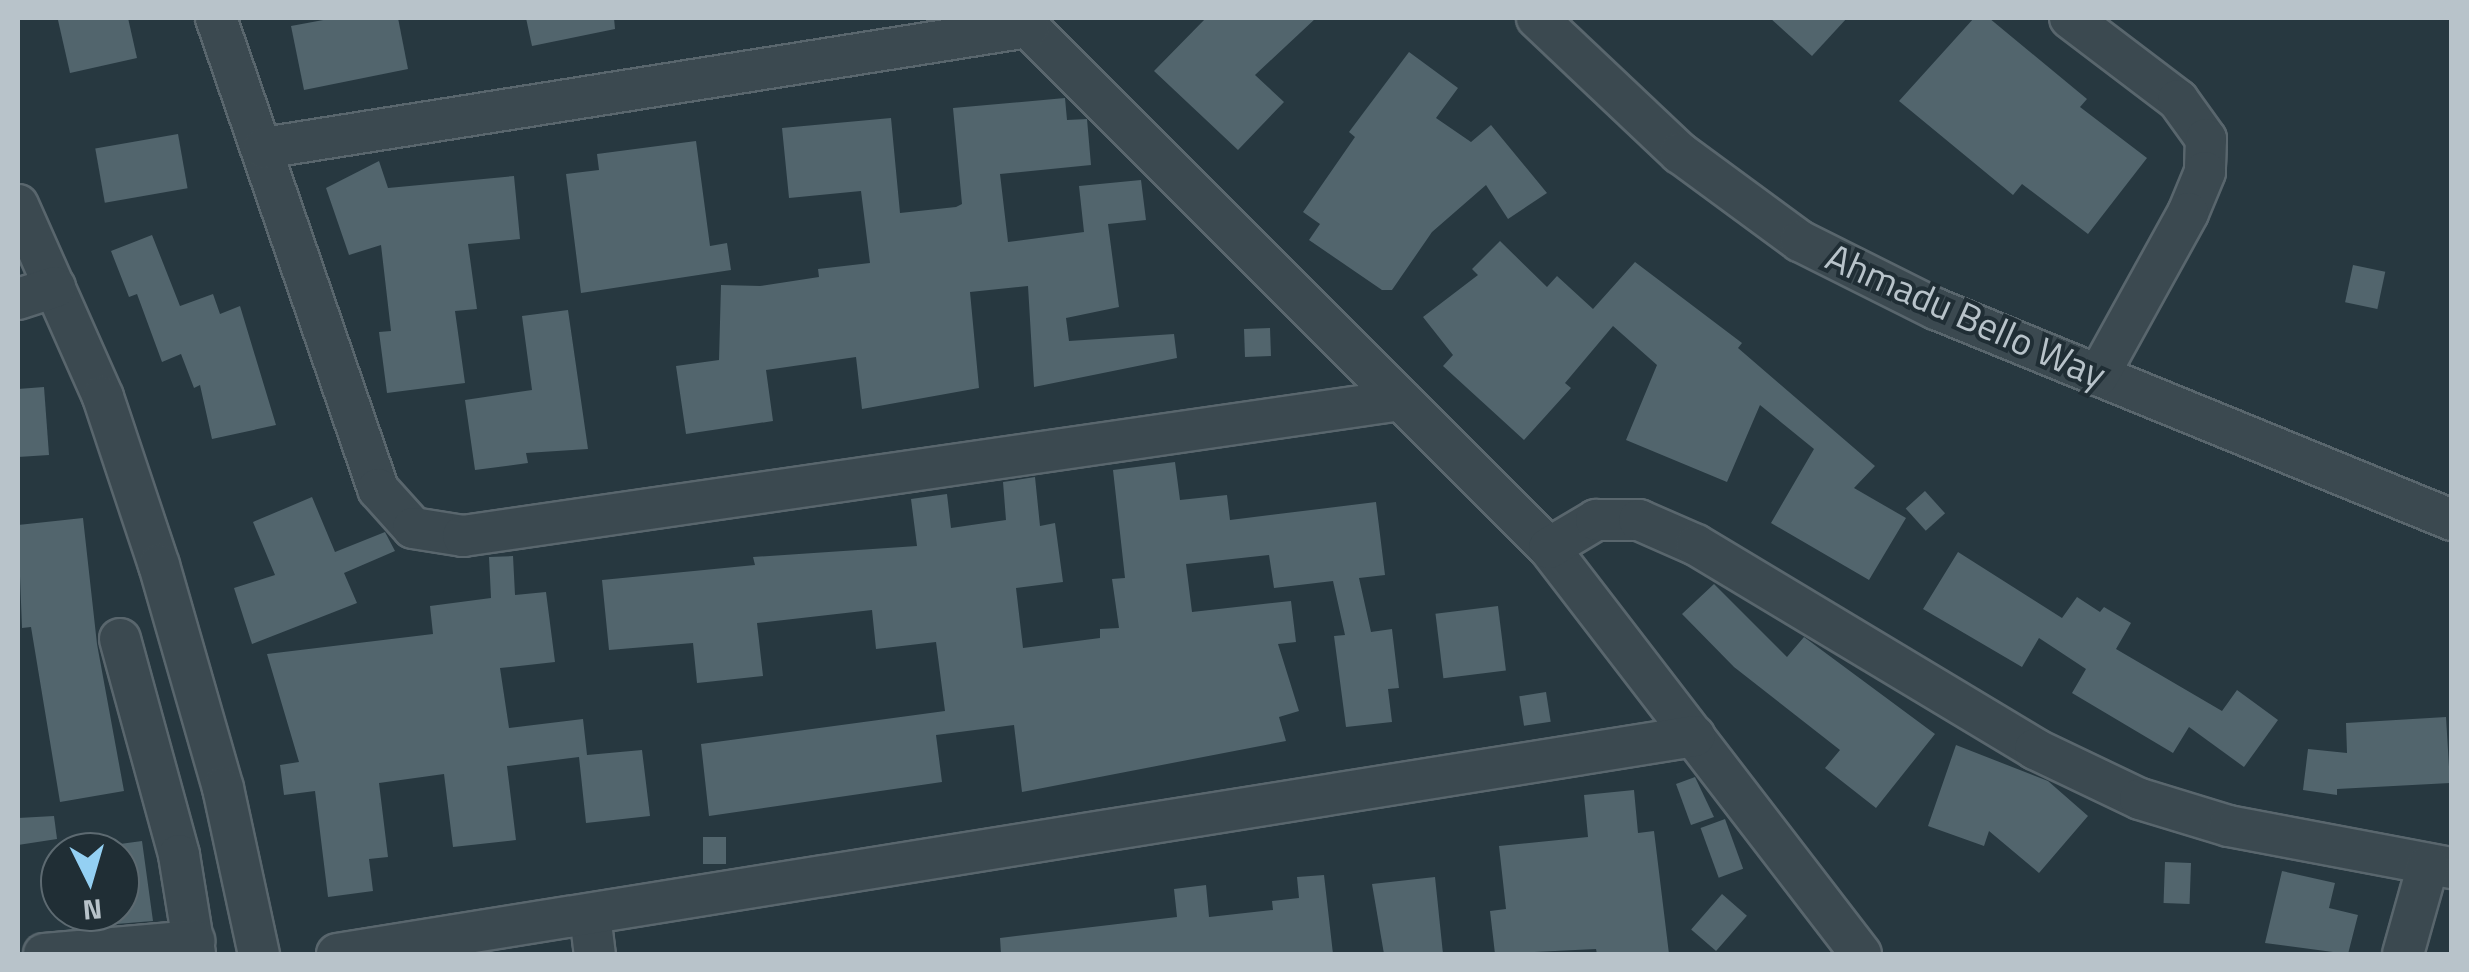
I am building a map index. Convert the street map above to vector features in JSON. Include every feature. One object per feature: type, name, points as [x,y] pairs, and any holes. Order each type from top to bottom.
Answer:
[{"type":"street","points":[[216,18],[264,148],[378,489],[413,528],[464,536],[1401,400]]},
{"type":"street","name":"Ahmadu Bello Way","points":[[1537,18],[1680,154],[1800,241],[1936,309],[2452,520]]},
{"type":"street","points":[[2070,18],[2178,100],[2206,139],[2206,172],[2188,213],[2098,376]]},
{"type":"street","points":[[264,148],[1024,22],[1549,548],[1862,954]]},
{"type":"street","points":[[18,206],[36,293],[102,397],[159,565],[223,788],[258,954]]},
{"type":"street","points":[[1549,548],[1596,520],[1639,520],[1696,544],[2035,749],[2140,799],[2229,826],[2440,867],[2402,954]]},
{"type":"street","points":[[44,954],[194,948],[178,855],[120,639]]},
{"type":"street","points":[[337,954],[1695,736]]},
{"type":"street","points":[[590,915],[595,954]]},
{"type":"building","points":[[128,18],[137,58],[70,73],[58,20]]},
{"type":"building","points":[[334,18],[398,18],[408,69],[304,90],[291,26]]},
{"type":"building","points":[[526,18],[614,18],[615,29],[532,46]]},
{"type":"building","points":[[1206,18],[1316,18],[1255,75],[1284,102],[1238,150],[1154,71]]},
{"type":"building","points":[[1770,18],[1847,18],[1812,56]]},
{"type":"building","points":[[1974,18],[1989,18],[2087,99],[2080,107],[2147,158],[2088,234],[2022,184],[2013,195],[1899,101]]},
{"type":"building","points":[[1409,52],[1458,88],[1436,118],[1471,142],[1491,125],[1547,193],[1508,219],[1486,185],[1432,232],[1392,290],[1382,290],[1309,240],[1320,224],[1303,212],[1355,137],[1349,132]]},
{"type":"building","points":[[1065,98],[1067,120],[1087,119],[1091,165],[1000,174],[1008,242],[1084,232],[1079,186],[1141,180],[1146,220],[1108,224],[1119,307],[1066,318],[1069,341],[1174,334],[1177,358],[1034,387],[1028,286],[970,292],[979,388],[862,409],[856,357],[766,370],[773,421],[686,434],[676,366],[719,360],[721,285],[760,286],[819,277],[818,269],[870,263],[861,191],[789,198],[782,128],[891,118],[900,213],[962,204],[953,108]]},
{"type":"building","points":[[178,134],[188,188],[105,203],[95,149]]},
{"type":"building","points":[[696,141],[710,246],[727,243],[731,270],[581,293],[566,174],[599,170],[597,154]]},
{"type":"building","points":[[379,161],[388,188],[514,176],[520,239],[468,244],[477,309],[455,311],[465,383],[387,393],[379,332],[391,331],[381,245],[349,255],[326,188]]},
{"type":"building","points":[[152,235],[180,306],[213,294],[220,314],[240,306],[276,425],[212,439],[200,385],[194,388],[181,354],[162,362],[137,294],[129,297],[111,251]]},
{"type":"building","points":[[1500,241],[1547,287],[1557,276],[1593,309],[1635,262],[1742,343],[1738,348],[1875,466],[1854,488],[1906,518],[1869,580],[1771,523],[1814,449],[1760,405],[1727,482],[1626,440],[1657,365],[1613,326],[1565,383],[1571,388],[1524,440],[1443,366],[1453,355],[1423,317],[1478,275],[1472,269]]},
{"type":"building","points":[[2353,265],[2385,272],[2377,309],[2345,302]]},
{"type":"building","points":[[568,310],[588,449],[526,453],[528,463],[475,470],[465,400],[532,390],[522,316]]},
{"type":"building","points":[[1270,328],[1271,356],[1245,357],[1244,329]]},
{"type":"building","points":[[44,387],[49,455],[18,457],[18,389]]},
{"type":"building","points":[[1175,462],[1180,500],[1227,495],[1230,520],[1376,502],[1385,575],[1359,578],[1371,632],[1392,629],[1399,688],[1388,689],[1392,722],[1346,727],[1334,636],[1345,635],[1333,581],[1274,588],[1269,555],[1186,564],[1192,612],[1291,601],[1296,642],[1278,644],[1299,711],[1279,717],[1286,741],[1022,792],[1014,725],[936,735],[942,782],[709,816],[701,744],[945,711],[936,642],[876,649],[872,610],[757,623],[763,676],[697,683],[693,643],[609,650],[602,580],[755,565],[753,557],[917,546],[911,499],[947,494],[951,528],[1006,520],[1003,482],[1035,477],[1040,526],[1055,523],[1063,582],[1016,588],[1023,648],[1100,638],[1100,629],[1119,628],[1112,579],[1125,578],[1113,470]]},
{"type":"building","points":[[1925,491],[1945,513],[1926,531],[1906,508]]},
{"type":"building","points":[[312,497],[335,552],[385,532],[395,551],[344,573],[357,603],[252,644],[234,588],[275,575],[253,522]]},
{"type":"building","points":[[83,518],[97,644],[124,791],[60,802],[31,627],[22,628],[18,525]]},
{"type":"building","points":[[1958,552],[2062,618],[2077,597],[2100,612],[2104,607],[2131,623],[2116,649],[2222,711],[2237,690],[2278,720],[2244,767],[2189,727],[2173,753],[2072,693],[2086,669],[2039,638],[2022,667],[1923,609]]},
{"type":"building","points":[[513,556],[515,595],[546,592],[555,662],[500,668],[509,728],[583,719],[587,755],[642,750],[650,816],[586,823],[579,757],[507,766],[516,840],[453,847],[444,774],[379,783],[388,857],[369,859],[373,891],[328,897],[315,791],[284,795],[280,765],[299,762],[267,654],[433,634],[430,606],[491,598],[489,557]]},
{"type":"building","points":[[1714,584],[1787,657],[1804,637],[1935,734],[1876,808],[1825,768],[1840,750],[1734,667],[1682,614]]},
{"type":"building","points":[[1498,606],[1506,671],[1443,678],[1435,614]]},
{"type":"building","points":[[1546,692],[1551,722],[1524,726],[1519,696]]},
{"type":"building","points":[[2446,717],[2450,783],[2337,789],[2337,795],[2303,790],[2308,749],[2347,753],[2346,723]]},
{"type":"building","points":[[1956,745],[2048,781],[2088,816],[2039,873],[1989,831],[1984,846],[1928,826]]},
{"type":"building","points":[[1695,777],[1714,817],[1691,825],[1676,784]]},
{"type":"building","points":[[1634,790],[1638,833],[1654,831],[1669,954],[1597,954],[1596,949],[1495,954],[1490,911],[1506,909],[1499,846],[1588,837],[1584,795]]},
{"type":"building","points":[[54,816],[56,832],[40,832],[40,842],[18,845],[18,818]]},
{"type":"building","points":[[1725,819],[1743,869],[1719,878],[1701,828]]},
{"type":"building","points":[[703,837],[726,837],[726,864],[703,864]]},
{"type":"building","points":[[140,841],[153,921],[140,922]]},
{"type":"building","points":[[2165,862],[2191,863],[2190,904],[2164,903]]},
{"type":"building","points":[[2282,871],[2335,883],[2329,908],[2358,915],[2348,954],[2265,943]]},
{"type":"building","points":[[1324,875],[1333,954],[1001,954],[1000,938],[1177,917],[1174,889],[1206,885],[1209,917],[1273,910],[1272,901],[1299,898],[1297,877]]},
{"type":"building","points":[[1435,877],[1443,954],[1384,954],[1372,884]]},
{"type":"building","points":[[1722,894],[1747,916],[1716,951],[1691,929]]}]
